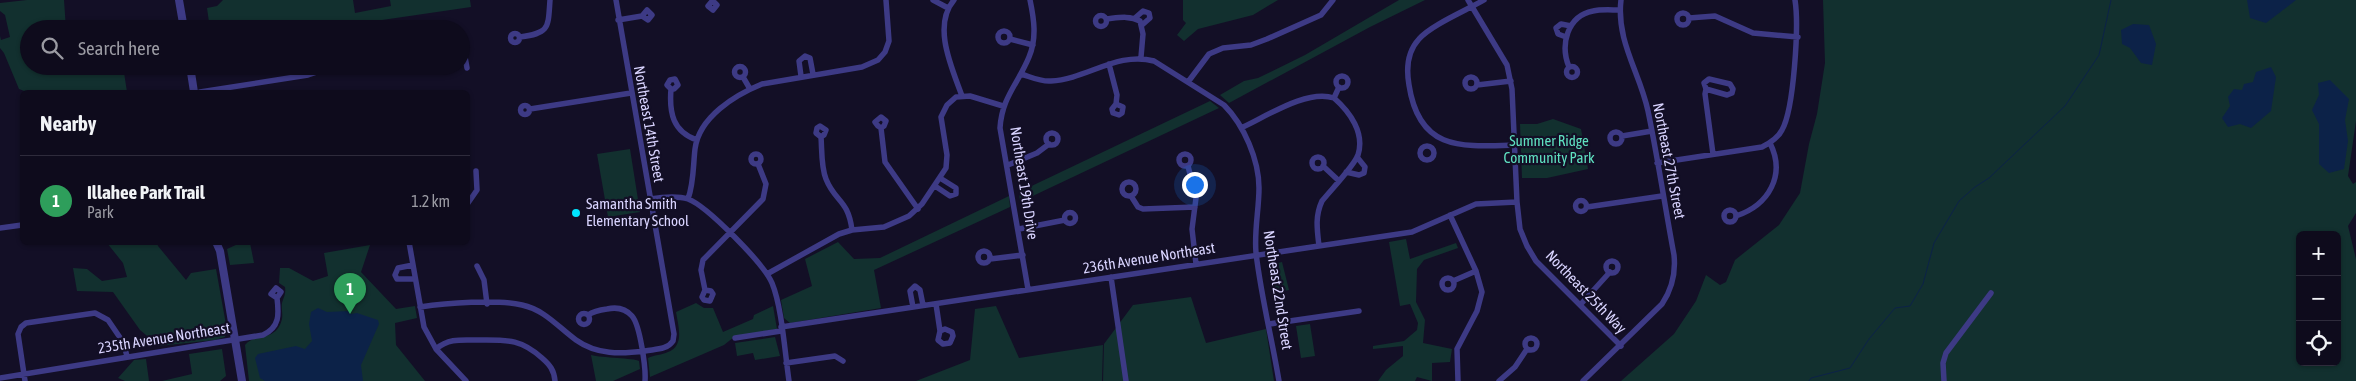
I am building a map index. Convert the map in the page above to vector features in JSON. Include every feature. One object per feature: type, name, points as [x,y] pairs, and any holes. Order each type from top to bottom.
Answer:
[{"type":"street","points":[[179,0],[182,20]]},
{"type":"street","points":[[520,37],[540,32],[548,26],[550,0]]},
{"type":"street","name":"Northeast 14th Street","points":[[616,0],[673,341],[665,348],[641,351]]},
{"type":"street","points":[[688,199],[693,182],[697,140],[709,119],[750,89],[772,81],[868,66],[878,60],[885,52],[890,35],[886,0]]},
{"type":"street","points":[[933,0],[948,8]]},
{"type":"street","points":[[954,0],[948,8],[944,25],[947,50],[962,96]]},
{"type":"street","name":"Northeast 19th Drive","points":[[1028,289],[1019,228],[1000,128],[1003,106],[1021,74],[1033,45],[1035,29],[1030,0]]},
{"type":"street","points":[[1188,82],[1209,54],[1223,48],[1251,45],[1267,40],[1321,15],[1333,0]]},
{"type":"street","name":"Northeast 25th Way","points":[[1468,0],[1507,65],[1511,81],[1517,202],[1520,229],[1527,246],[1536,261],[1621,346]]},
{"type":"street","points":[[1484,0],[1420,38],[1407,62],[1410,95],[1417,118],[1436,136],[1466,146],[1515,144]]},
{"type":"street","name":"Northeast 27th Street","points":[[1621,0],[1622,34],[1648,109],[1674,255],[1675,271],[1671,288],[1662,304],[1621,346]]},
{"type":"street","points":[[1657,163],[1762,147],[1770,143],[1782,130],[1787,117],[1798,37],[1795,0]]},
{"type":"street","points":[[1570,67],[1566,56],[1566,37],[1570,26],[1580,16],[1591,11],[1620,10]]},
{"type":"street","points":[[1135,18],[1144,11],[1149,13],[1150,18],[1142,25]]},
{"type":"street","points":[[618,20],[642,16]]},
{"type":"street","points":[[1689,18],[1715,16],[1753,32],[1798,37]]},
{"type":"street","points":[[1021,74],[1040,80],[1051,81],[1069,78],[1109,64],[1141,57],[1144,46],[1142,25],[1135,18],[1106,19]]},
{"type":"street","points":[[1566,37],[1558,34],[1556,28],[1561,24],[1570,26]]},
{"type":"street","points":[[1010,40],[1033,45]]},
{"type":"street","points":[[801,76],[799,61],[805,56],[810,58],[813,74]]},
{"type":"street","name":"Northeast 22nd Street","points":[[1141,57],[1154,61],[1224,105],[1243,127],[1259,182],[1255,226],[1256,255],[1280,381]]},
{"type":"street","points":[[1109,64],[1117,90],[1116,104]]},
{"type":"street","points":[[191,75],[194,90]]},
{"type":"street","points":[[240,90],[308,75]]},
{"type":"street","points":[[743,77],[750,89]]},
{"type":"street","points":[[1706,89],[1727,95],[1731,94],[1733,89],[1730,84],[1709,79],[1704,83],[1713,154]]},
{"type":"street","points":[[1477,85],[1511,81]]},
{"type":"street","points":[[1334,98],[1339,87]]},
{"type":"street","points":[[670,89],[676,126],[683,134],[697,140]]},
{"type":"street","points":[[530,109],[631,93]]},
{"type":"street","points":[[768,274],[839,234],[852,230],[884,227],[909,216],[918,209],[935,186],[947,160],[941,117],[952,100],[962,96],[977,97],[1003,106]]},
{"type":"street","points":[[1243,127],[1305,98],[1318,96],[1334,98],[1345,107],[1354,119],[1358,138],[1357,157],[1322,201],[1316,215],[1319,246]]},
{"type":"street","points":[[881,128],[885,162],[918,209]]},
{"type":"street","points":[[1622,136],[1652,131]]},
{"type":"street","points":[[1430,147],[1436,136]]},
{"type":"street","points":[[821,137],[826,180],[847,208],[852,230]]},
{"type":"street","points":[[1736,216],[1756,205],[1773,186],[1777,172],[1770,143]]},
{"type":"street","points":[[1008,165],[1037,153],[1049,144]]},
{"type":"street","points":[[1346,172],[1359,175],[1364,173],[1365,167],[1357,157]]},
{"type":"street","points":[[705,290],[701,270],[703,260],[763,199],[766,184],[758,164]]},
{"type":"street","points":[[1188,166],[1195,192],[1192,229],[1196,264]]},
{"type":"street","points":[[1323,166],[1338,180]]},
{"type":"street","points":[[470,201],[478,190],[476,171]]},
{"type":"street","points":[[935,186],[950,196],[956,194],[956,188],[940,178]]},
{"type":"street","points":[[1131,196],[1138,207],[1143,209],[1195,207]]},
{"type":"street","points":[[1587,207],[1662,196]]},
{"type":"street","points":[[650,199],[669,197],[688,199],[712,215],[768,274],[774,289],[789,381]]},
{"type":"street","name":"236th Avenue Northeast","points":[[735,338],[913,307],[1412,232],[1476,204],[1517,202]]},
{"type":"street","points":[[1450,215],[1481,286],[1481,298],[1477,311],[1457,349],[1458,381]]},
{"type":"street","points":[[1019,228],[1065,220]]},
{"type":"street","points":[[0,228],[20,225]]},
{"type":"street","points":[[217,245],[220,251],[242,381]]},
{"type":"street","points":[[220,251],[221,245]]},
{"type":"street","points":[[410,245],[424,326],[436,348],[466,381]]},
{"type":"street","points":[[990,259],[1023,255]]},
{"type":"street","points":[[413,265],[398,268],[395,275],[397,279],[415,279]]},
{"type":"street","points":[[477,266],[484,280],[486,304]]},
{"type":"street","points":[[1453,281],[1476,271]]},
{"type":"street","points":[[1581,304],[1610,272]]},
{"type":"street","points":[[1111,277],[1126,381]]},
{"type":"street","points":[[913,307],[910,291],[915,286],[920,290],[923,306]]},
{"type":"street","points":[[1944,381],[1942,363],[1946,353],[1991,293]]},
{"type":"street","name":"235th Avenue Northeast","points":[[0,378],[264,335],[273,329],[279,314],[277,298]]},
{"type":"street","points":[[420,307],[446,304],[512,304],[532,308],[551,319],[576,340],[596,350],[616,353],[641,351]]},
{"type":"street","points":[[936,304],[940,331]]},
{"type":"street","points":[[588,315],[597,310],[614,308],[628,312],[636,324],[645,381]]},
{"type":"street","points":[[1269,324],[1359,311]]},
{"type":"street","points":[[25,381],[18,339],[19,329],[26,323],[86,313],[101,315],[108,320],[123,342],[126,356]]},
{"type":"street","points":[[436,348],[446,342],[457,340],[517,341],[532,349],[549,364],[555,381]]},
{"type":"street","points":[[1583,381],[1621,346]]},
{"type":"street","points":[[1500,381],[1515,367],[1528,349]]},
{"type":"street","points":[[786,363],[835,356],[843,361]]},
{"type":"green space","points":[[27,0],[64,0],[65,20],[20,20],[20,75],[124,75],[127,90],[19,89],[4,53],[0,48],[0,36],[1,40],[10,37],[5,15],[0,11],[0,3]]},
{"type":"green space","points":[[223,0],[353,0],[355,13],[391,6],[390,0],[470,0],[471,7],[382,20],[209,20],[207,8],[217,6]]},
{"type":"green space","points":[[1183,0],[1278,0],[1253,15],[1198,29],[1184,41],[1177,35],[1186,23],[1183,20]]},
{"type":"green space","points":[[1399,0],[1425,0],[1370,27],[1229,103],[1220,95],[1244,81],[1258,78],[1305,55]]},
{"type":"green space","points":[[1823,0],[2356,0],[2356,121],[2348,176],[2353,184],[2356,182],[2356,213],[2348,226],[2356,259],[2356,381],[1621,381],[1674,334],[1696,301],[1706,275],[1720,285],[1726,282],[1735,260],[1779,225],[1800,193],[1809,144],[1817,114],[1825,63]]},
{"type":"green space","points":[[1210,101],[1219,108],[1020,202],[1019,192]]},
{"type":"green space","name":"Summer Ridge Community Park","points":[[1553,119],[1581,129],[1588,169],[1547,178],[1522,178],[1520,124],[1537,124]]},
{"type":"green space","points":[[630,149],[640,212],[608,217],[597,154]]},
{"type":"green space","points":[[1009,196],[1010,207],[874,270],[881,308],[790,323],[784,318],[781,300],[812,286],[805,259],[838,242],[854,259],[880,258]]},
{"type":"green space","points":[[1406,239],[1410,259],[1456,243],[1458,248],[1424,260],[1417,269],[1416,302],[1425,320],[1423,343],[1452,349],[1450,362],[1432,363],[1432,381],[1417,377],[1415,381],[1378,381],[1386,370],[1403,356],[1403,346],[1373,349],[1373,346],[1404,341],[1417,330],[1418,323],[1410,304],[1400,306],[1389,242]]},
{"type":"green space","points":[[109,245],[158,245],[186,280],[191,273],[216,269],[227,330],[225,337],[215,340],[159,346],[140,330],[113,292],[77,291],[73,268],[87,269],[102,281],[127,277],[123,263]]},
{"type":"green space","points":[[236,245],[250,245],[254,263],[230,265],[227,249]]},
{"type":"green space","points":[[370,245],[361,272],[396,309],[415,306],[417,318],[395,323],[396,345],[425,381],[249,381],[245,345],[249,341],[275,331],[282,319],[285,287],[279,283],[280,268],[289,268],[313,281],[328,276],[324,253]]},
{"type":"green space","points":[[1282,262],[1289,290],[1275,293],[1270,265]]},
{"type":"green space","points":[[1191,297],[1206,343],[1266,329],[1274,381],[1103,381],[1104,344],[1133,305]]},
{"type":"green space","points":[[696,303],[704,308],[713,308],[723,332],[753,319],[754,315],[773,306],[777,329],[734,337],[724,345],[650,377],[648,358],[668,352],[677,345],[679,340],[676,312]]},
{"type":"green space","points":[[996,306],[1019,358],[1103,345],[1102,381],[916,381],[970,360],[975,309]]},
{"type":"green space","points":[[1310,324],[1315,356],[1301,358],[1296,326]]},
{"type":"green space","points":[[775,337],[780,356],[755,360],[753,353],[737,356],[735,343]]},
{"type":"green space","points":[[222,349],[226,376],[220,381],[162,381],[192,374],[189,354]]},
{"type":"green space","points":[[591,355],[636,360],[639,361],[640,369],[613,381],[596,381]]},
{"type":"green space","points":[[146,359],[149,381],[125,381],[118,378],[134,360]]},
{"type":"water","points":[[2247,0],[2296,0],[2266,23],[2250,18]]},
{"type":"water","points":[[2133,24],[2149,25],[2156,44],[2152,65],[2141,63],[2130,48],[2122,44],[2121,30]]},
{"type":"water","points":[[2271,67],[2276,77],[2271,111],[2251,128],[2240,124],[2228,127],[2222,118],[2230,106],[2228,97],[2234,89],[2242,90],[2244,84],[2253,82],[2256,72]]},
{"type":"water","points":[[2330,80],[2349,99],[2345,120],[2348,141],[2344,169],[2329,173],[2319,164],[2319,124],[2312,110],[2319,95],[2318,83]]},
{"type":"water","points":[[318,308],[327,312],[349,311],[351,314],[357,313],[378,320],[379,324],[361,365],[363,381],[265,381],[260,378],[255,358],[258,354],[296,346],[305,349],[312,341],[309,324],[311,312]]},
{"type":"waterway","points":[[1809,381],[1811,378],[1850,368],[1869,339],[1895,308],[1910,306],[1923,284],[1934,243],[1959,201],[1989,178],[2065,106],[2099,55],[2111,0]]},
{"type":"place","name":"Samantha Smith Elementary School","points":[[576,213]]},
{"type":"place","name":"Illahee Park Trail","points":[[350,314]]}]
